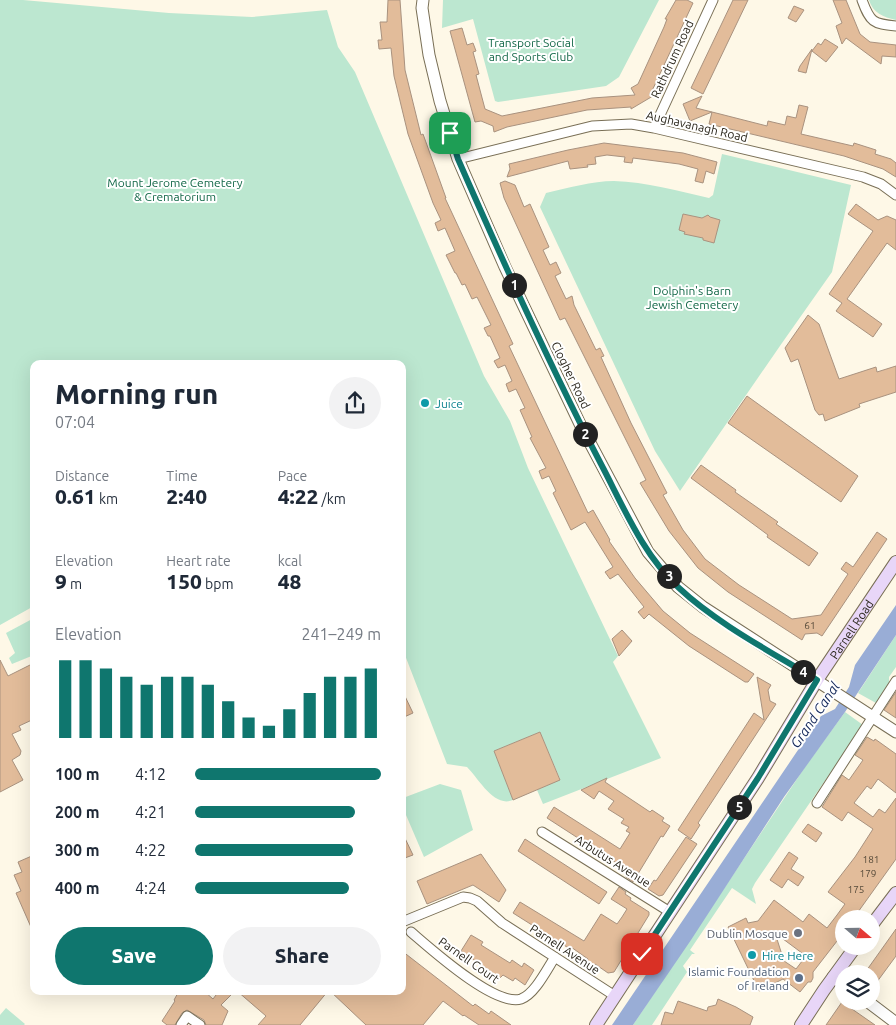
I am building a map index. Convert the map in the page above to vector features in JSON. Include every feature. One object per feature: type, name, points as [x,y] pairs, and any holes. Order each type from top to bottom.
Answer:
[{"type":"main road","name":"Parnell Road","points":[[596,1025],[821,683],[896,562]]},
{"type":"main road","points":[[880,914],[896,893]]},
{"type":"main road","points":[[801,1025],[849,955]]},
{"type":"street","name":"Clogher Road","points":[[422,0],[429,55],[458,159],[505,267],[580,424],[648,552],[678,587],[703,607],[896,732]]},
{"type":"street","name":"Rathdrum Road","points":[[654,128],[714,0]]},
{"type":"street","points":[[862,0],[866,13],[873,20],[879,24],[896,26]]},
{"type":"street","name":"Aughavanagh Road","points":[[458,159],[592,126],[631,124],[863,177],[881,184],[896,195]]},
{"type":"street","points":[[817,803],[871,715],[896,681]]},
{"type":"street","name":"Arbutus Avenue","points":[[542,832],[670,912]]},
{"type":"street","name":"Parnell Avenue","points":[[406,920],[463,898],[470,898],[477,901],[502,923],[615,996]]},
{"type":"street","name":"Parnell Court","points":[[411,932],[482,988],[502,998],[514,1000],[532,992],[555,957]]},
{"type":"street","points":[[879,1010],[896,1023]]},
{"type":"street","points":[[181,1025],[187,1016],[200,1025]]},
{"type":"green space","name":"Mount Jerome Cemetery & Crematorium","points":[[0,0],[23,0],[169,13],[252,17],[327,10],[338,47],[355,72],[484,376],[510,421],[528,468],[618,656],[613,662],[661,758],[543,804],[537,790],[560,779],[540,732],[494,751],[513,800],[499,800],[493,796],[467,767],[447,764],[406,658],[406,360],[30,360],[30,608],[0,625]]},
{"type":"green space","name":"Transport Social and Sports Club","points":[[443,0],[659,0],[619,77],[606,86],[498,102],[495,101],[473,19],[442,28]]},
{"type":"green space","points":[[869,0],[896,0],[896,20],[879,14]]},
{"type":"green space","name":"Dolphin's Barn Jewish Cemetery","points":[[722,154],[851,185],[832,272],[680,491],[655,451],[540,207],[546,193],[606,181],[650,185],[709,198],[713,195]]},
{"type":"green space","points":[[30,620],[30,657],[12,664],[9,658],[15,653],[6,633]]},
{"type":"green space","points":[[896,635],[896,667],[889,677],[889,685],[876,703],[858,693]]},
{"type":"green space","points":[[845,712],[863,725],[755,883],[752,889],[756,904],[732,888],[690,950],[695,954],[692,954],[683,966],[687,972],[652,1025],[633,1025],[805,767]]},
{"type":"green space","points":[[440,784],[461,790],[473,830],[424,857],[406,815],[406,797]]},
{"type":"green space","points":[[6,1008],[25,1024],[0,1025],[0,1015]]},
{"type":"water","points":[[896,605],[896,635],[845,712],[784,797],[691,940],[633,1025],[612,1025],[821,716],[835,709],[849,687],[855,665]]},
{"type":"building","points":[[388,0],[400,0],[405,70],[421,135],[423,134],[445,198],[513,344],[509,346],[588,513],[593,510],[609,541],[635,578],[663,611],[690,633],[754,674],[748,682],[745,682],[689,646],[649,614],[644,619],[638,612],[644,607],[618,574],[610,579],[605,572],[613,567],[585,522],[571,530],[553,493],[556,491],[549,476],[542,479],[539,471],[546,468],[530,438],[532,437],[520,410],[525,408],[516,389],[509,392],[506,384],[512,381],[505,365],[498,368],[494,361],[500,358],[490,336],[488,336],[484,328],[491,325],[477,297],[472,299],[465,284],[462,285],[446,255],[455,251],[445,228],[438,231],[435,223],[441,220],[408,134],[394,76],[391,48],[379,49],[378,40],[382,40],[380,22],[387,22]]},
{"type":"building","points":[[676,0],[687,0],[693,3],[649,94],[658,93],[631,109],[631,107],[587,110],[507,127],[494,132],[493,126],[481,121],[475,122],[450,31],[462,28],[467,45],[473,43],[476,51],[473,52],[479,74],[476,75],[485,109],[502,116],[592,98],[635,95],[631,88],[638,84],[664,27],[667,19],[665,19]]},
{"type":"building","points":[[733,0],[748,0],[703,94],[691,88]]},
{"type":"building","points":[[833,0],[846,0],[860,34],[870,42],[896,45],[896,57],[882,56],[881,64],[846,38],[842,44],[836,26],[842,23]]},
{"type":"building","points":[[794,6],[804,10],[796,22],[788,18]]},
{"type":"building","points":[[825,39],[838,47],[826,62],[812,51],[818,43],[821,45]]},
{"type":"building","points":[[812,49],[806,73],[798,71],[800,66]]},
{"type":"building","points":[[702,96],[696,108],[712,112],[690,121],[683,104]]},
{"type":"building","points":[[799,105],[808,107],[801,134],[853,146],[854,143],[876,150],[875,154],[891,159],[896,163],[896,177],[883,169],[844,156],[709,124],[712,112],[767,126],[768,121],[785,125],[787,116],[796,118]]},
{"type":"building","points":[[604,143],[683,153],[717,162],[714,174],[706,171],[703,183],[695,181],[698,169],[679,164],[633,158],[632,163],[624,162],[625,157],[607,155],[595,157],[596,164],[587,165],[588,167],[570,169],[568,161],[507,177],[510,169],[509,164]]},
{"type":"building","points":[[505,181],[515,185],[524,207],[530,204],[549,247],[543,250],[550,265],[556,262],[561,273],[555,276],[566,299],[572,296],[574,305],[596,350],[600,348],[604,356],[601,357],[631,423],[667,493],[663,495],[683,530],[705,559],[739,585],[792,619],[821,615],[848,574],[841,569],[846,562],[853,567],[877,532],[887,539],[822,636],[817,633],[805,634],[802,640],[728,592],[698,568],[669,531],[640,483],[646,480],[565,318],[560,320],[504,198],[500,183]]},
{"type":"building","points":[[856,204],[878,220],[887,216],[896,220],[896,250],[887,243],[847,299],[882,324],[873,337],[836,311],[842,303],[829,294],[873,231],[848,214]]},
{"type":"building","points":[[683,214],[702,218],[708,215],[720,220],[714,243],[703,240],[703,238],[684,234],[685,232],[679,230]]},
{"type":"building","points":[[808,315],[819,324],[839,379],[876,367],[877,372],[896,366],[896,392],[859,404],[860,407],[825,421],[823,414],[819,415],[815,410],[798,359],[791,362],[785,348]]},
{"type":"building","points":[[747,396],[858,476],[841,502],[728,423]]},
{"type":"building","points":[[701,465],[778,522],[776,524],[818,553],[809,566],[767,537],[768,535],[691,478]]},
{"type":"building","points":[[622,630],[632,641],[619,656],[612,639]]},
{"type":"building","points":[[0,660],[8,676],[30,665],[30,721],[19,726],[21,730],[12,734],[21,751],[20,755],[12,760],[23,780],[0,792]]},
{"type":"building","points":[[757,677],[771,685],[768,690],[770,701],[776,704],[698,823],[700,825],[691,839],[678,830],[754,713],[764,720]]},
{"type":"building","points":[[896,692],[896,718],[884,710]]},
{"type":"building","points":[[406,698],[413,713],[406,716]]},
{"type":"building","points":[[540,732],[560,780],[513,800],[494,751]]},
{"type":"building","points":[[867,737],[874,741],[875,739],[896,754],[896,793],[878,779],[871,789],[867,786],[854,803],[873,817],[879,809],[885,813],[896,798],[896,859],[859,910],[841,910],[845,904],[828,892],[855,857],[873,829],[848,812],[842,821],[822,807],[842,775],[849,780],[863,760],[855,755]]},
{"type":"building","points":[[607,778],[605,782],[650,812],[652,810],[664,818],[662,821],[670,826],[663,837],[661,836],[633,882],[626,877],[629,871],[547,818],[554,807],[620,849],[630,833],[626,831],[629,827],[621,823],[624,819],[608,809],[614,801],[599,791],[594,799],[581,790]]},
{"type":"building","points":[[808,824],[822,833],[816,842],[802,832]]},
{"type":"building","points":[[686,837],[697,844],[663,895],[659,896],[648,889],[654,880],[656,881]]},
{"type":"building","points":[[525,839],[607,892],[599,904],[518,851]]},
{"type":"building","points":[[406,840],[413,855],[406,858]]},
{"type":"building","points":[[789,852],[798,858],[791,869],[804,877],[798,886],[788,879],[782,888],[770,880]]},
{"type":"building","points":[[481,854],[506,890],[499,902],[473,885],[427,904],[417,881]]},
{"type":"building","points":[[30,857],[30,925],[16,893],[21,891],[14,875],[22,872],[18,862]]},
{"type":"building","points":[[619,887],[626,892],[625,894],[631,898],[630,900],[649,912],[649,915],[614,972],[608,973],[595,964],[593,967],[586,962],[588,959],[571,947],[570,949],[513,913],[520,902],[584,941],[601,914],[617,924],[622,917],[627,909],[611,899]]},
{"type":"building","points":[[774,900],[803,922],[809,914],[827,928],[835,918],[835,944],[813,972],[811,982],[808,982],[800,992],[783,979],[759,991],[728,927],[746,918],[748,923],[758,921]],"holes":[[[775,933],[806,956],[796,969],[784,961]]]},
{"type":"building","points":[[896,929],[896,956],[880,978],[880,965],[870,965],[878,955],[880,955],[880,952]]},
{"type":"building","points":[[471,935],[483,942],[481,945],[510,963],[512,960],[522,967],[524,963],[534,970],[525,985],[515,978],[513,981],[503,975],[500,978],[461,951]]},
{"type":"building","points":[[406,954],[473,1006],[475,1004],[489,1014],[491,1011],[511,1025],[479,1025],[443,1001],[423,1025],[366,1025],[334,995],[406,995]]},
{"type":"building","points":[[177,995],[208,995],[213,999],[216,995],[231,995],[221,1005],[228,1011],[222,1025],[206,1025],[204,1020],[187,1010],[182,1013],[175,1025],[167,1025],[162,1021]]},
{"type":"building","points":[[242,995],[325,995],[300,1025],[258,1025],[266,1016]]},
{"type":"building","points":[[718,999],[753,1017],[750,1025],[661,1025],[665,1012],[673,1014],[678,1001],[707,1011],[708,1007],[716,1005]]},
{"type":"building","points":[[836,1010],[853,1010],[875,1025],[826,1025]]},
{"type":"place","name":"Juice","points":[[425,403]]},
{"type":"place","name":"Dublin Mosque","points":[[798,933]]},
{"type":"place","name":"Hire Here","points":[[752,955]]},
{"type":"place","name":"Islamic Foundation of Ireland","points":[[799,978]]},
{"type":"route","points":[[450,133],[458,159],[505,267],[580,424],[648,552],[678,587],[703,607],[736,630],[817,680],[758,778],[642,954]]},
{"type":"water label","name":"Grand Canal","points":[[815,715]]}]
